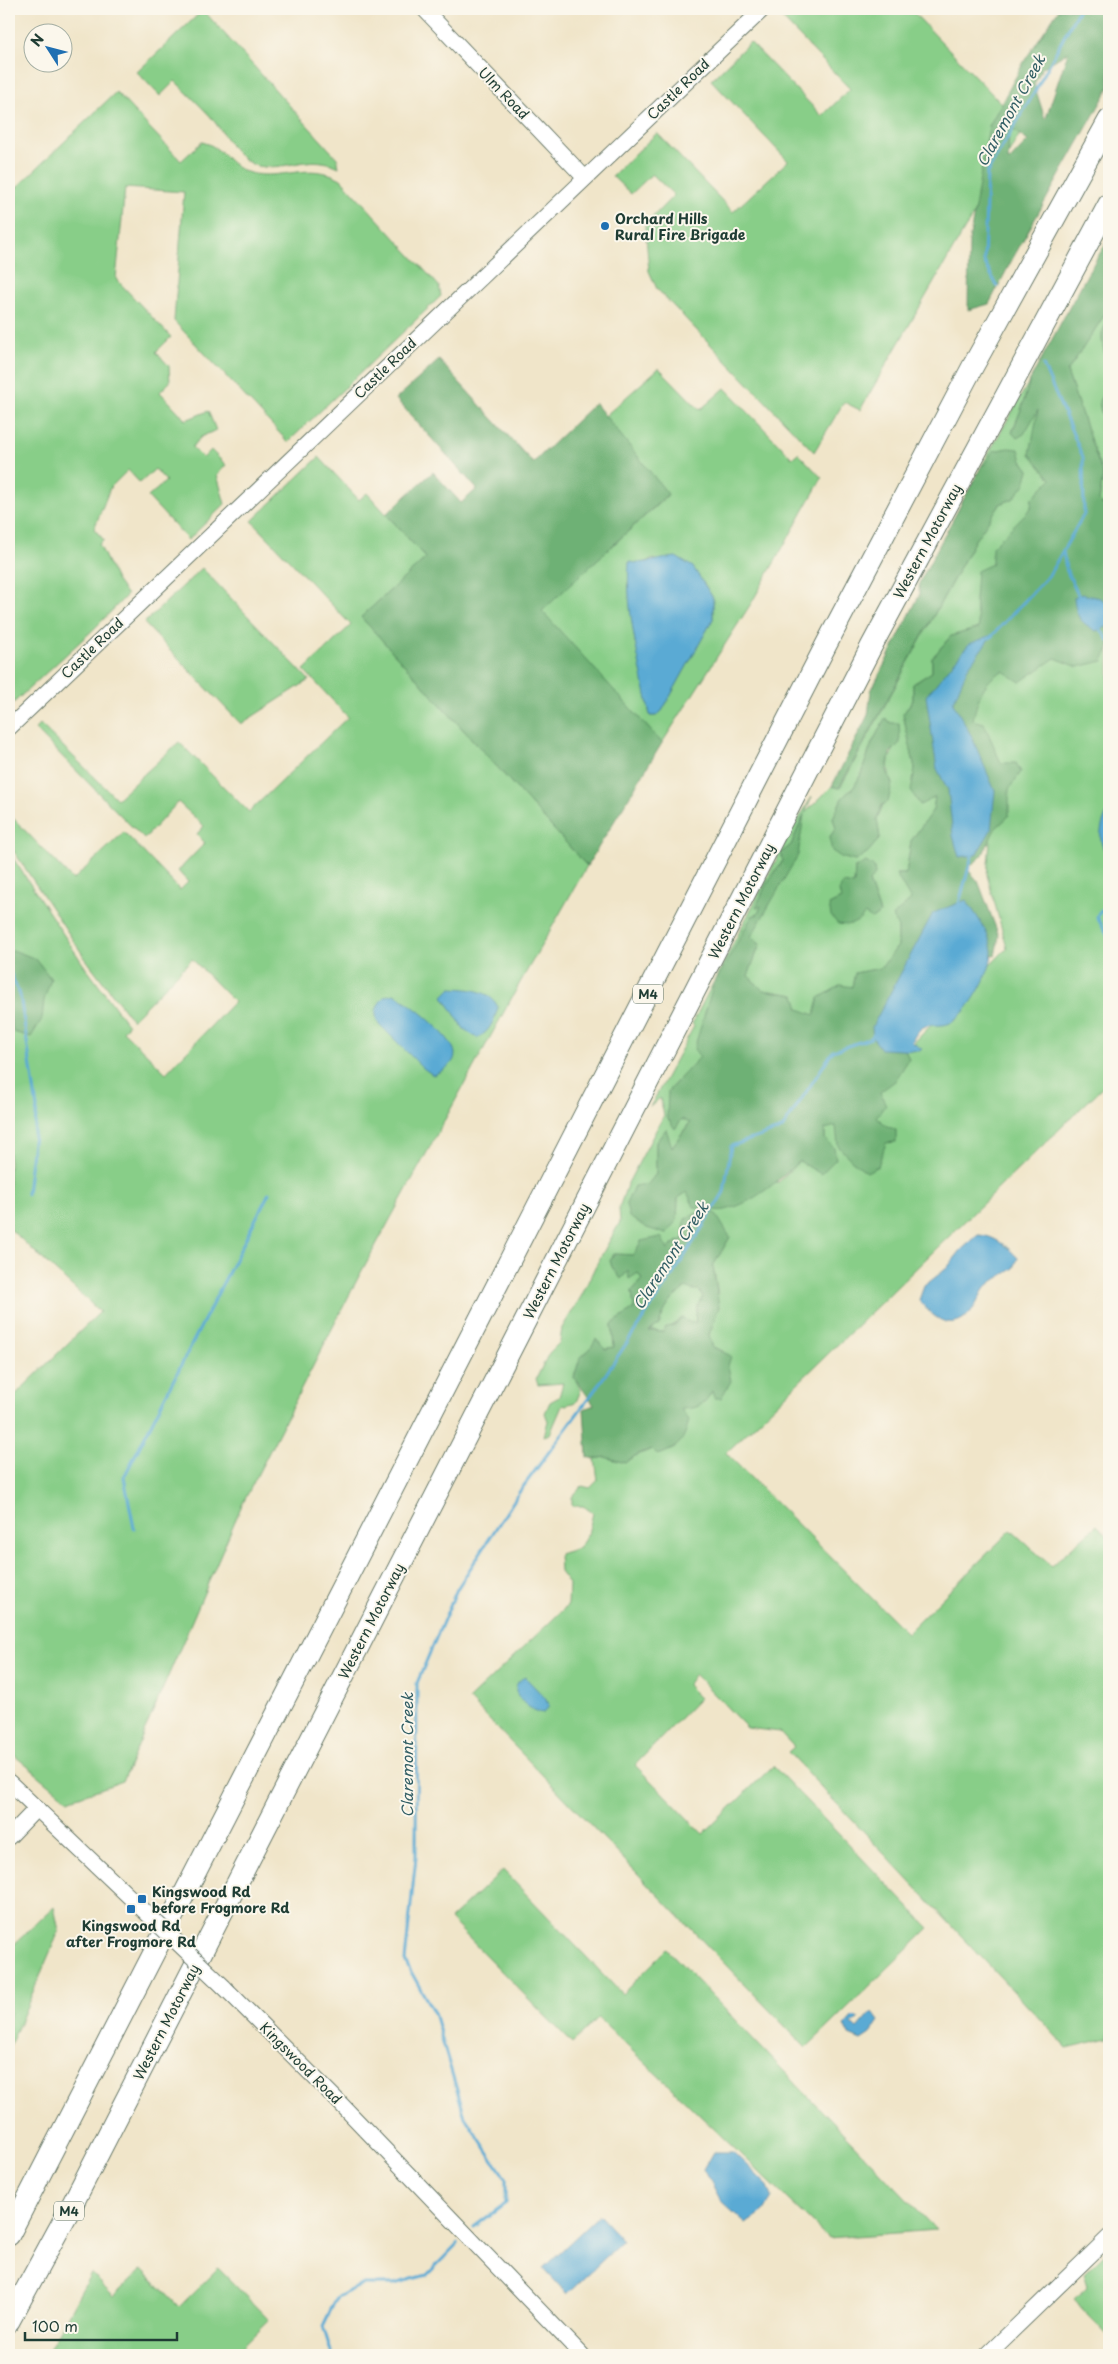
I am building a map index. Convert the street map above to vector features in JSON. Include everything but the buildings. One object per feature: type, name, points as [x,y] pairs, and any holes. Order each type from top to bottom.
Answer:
[{"type":"highway","name":"M4","points":[[9,2234],[826,645],[973,366],[1109,120]]},
{"type":"highway","name":"Western Motorway","points":[[9,2321],[72,2206],[871,647],[1109,204]]},
{"type":"street","name":"Ulm Road","points":[[424,9],[585,178]]},
{"type":"street","name":"Castle Road","points":[[9,728],[763,9]]},
{"type":"street","name":"Kingswood Road","points":[[9,1782],[224,1987],[339,2102],[582,2355]]},
{"type":"street","points":[[9,1837],[37,1808]]},
{"type":"street","points":[[987,2355],[1109,2237]]},
{"type":"green space","points":[[786,9],[910,9],[1024,127],[860,410],[844,402],[814,452],[657,289],[649,271],[645,225],[674,195],[652,174],[631,194],[612,176],[657,133],[733,212],[788,161],[711,80],[750,42],[822,116],[850,89],[779,15]]},
{"type":"green space","points":[[1059,9],[1109,9],[1109,88],[989,304],[968,310],[969,242],[989,126],[1025,60]],"holes":[[[1068,52],[1046,118],[1045,119],[1034,84],[1042,68]],[[1009,127],[1028,141],[1008,161]]]},
{"type":"green space","points":[[203,10],[337,158],[339,167],[320,162],[302,162],[274,167],[255,165],[239,155],[210,116],[175,81],[160,96],[137,72]]},
{"type":"green space","points":[[116,92],[181,161],[202,142],[216,148],[237,167],[250,173],[273,175],[307,171],[329,174],[341,179],[439,286],[441,296],[288,442],[174,321],[184,192],[125,188],[116,279],[171,337],[156,352],[169,366],[170,382],[160,392],[186,420],[208,411],[216,430],[201,437],[192,447],[203,458],[211,450],[226,465],[217,475],[225,504],[188,540],[148,497],[166,481],[155,469],[140,483],[128,470],[110,488],[94,529],[104,540],[99,544],[116,580],[127,595],[95,628],[9,707],[9,195]]},
{"type":"green space","points":[[1109,238],[1109,308],[1067,372],[1103,476],[1099,501],[1109,511],[1109,648],[1103,661],[1078,667],[1055,658],[1020,682],[1003,671],[991,679],[979,698],[973,720],[984,723],[1001,763],[1016,763],[1021,772],[1009,789],[1009,816],[995,829],[982,856],[967,869],[978,881],[999,936],[995,956],[980,952],[904,1047],[909,1059],[895,1081],[880,1092],[886,1105],[876,1117],[887,1126],[896,1130],[896,1142],[886,1143],[878,1166],[867,1172],[852,1161],[838,1146],[836,1126],[825,1129],[825,1139],[834,1148],[836,1159],[821,1174],[799,1161],[755,1197],[735,1207],[722,1210],[694,1207],[687,1192],[678,1198],[677,1220],[666,1234],[647,1228],[629,1217],[626,1204],[634,1186],[648,1184],[656,1174],[656,1142],[666,1129],[672,1147],[690,1123],[682,1119],[675,1129],[667,1117],[668,1091],[700,1057],[694,1049],[713,986],[752,916],[758,914],[761,906],[756,907],[766,885],[783,861],[781,853],[791,845],[804,814],[798,855],[751,937],[760,944],[748,976],[763,990],[795,995],[799,1009],[815,1015],[819,998],[841,985],[852,987],[855,973],[881,968],[898,946],[898,928],[893,916],[911,900],[896,874],[906,874],[911,841],[933,810],[935,797],[920,805],[911,791],[915,768],[903,714],[913,700],[913,684],[932,672],[932,658],[951,636],[979,628],[975,600],[977,571],[992,564],[992,547],[1031,508],[1032,498],[1051,479],[1030,454],[1038,410],[1024,434],[1017,438],[1012,433],[1030,380]]},
{"type":"green space","points":[[1109,308],[1109,511],[1099,501],[1103,476],[1067,372]]},
{"type":"green space","points":[[1109,321],[1109,360],[1103,347],[1102,334]]},
{"type":"green space","points":[[439,360],[533,463],[595,403],[668,494],[542,611],[662,743],[587,866],[361,617],[426,558],[386,514],[433,472],[461,503],[477,489],[396,399]]},
{"type":"green space","points":[[659,368],[700,410],[725,388],[792,458],[798,453],[822,478],[752,602],[662,743],[541,611],[668,495],[605,416]],"holes":[[[654,559],[703,582],[713,598],[713,619],[662,711],[656,716],[650,716],[641,663],[635,643],[628,582],[640,564]]]},
{"type":"green space","points":[[1030,380],[1012,432],[1039,409],[1039,465],[1051,479],[1032,498],[1031,508],[992,564],[975,600],[979,628],[951,636],[932,658],[932,672],[913,684],[913,700],[903,714],[915,768],[912,791],[935,797],[933,810],[911,841],[906,874],[896,874],[912,900],[898,928],[898,946],[881,968],[855,973],[852,987],[815,1016],[799,1010],[795,995],[763,990],[748,976],[760,944],[750,937],[797,855],[803,817],[791,845],[781,853],[783,860],[766,885],[757,906],[762,905],[758,914],[752,916],[737,944],[700,1057],[668,1091],[675,1128],[682,1119],[690,1122],[671,1148],[666,1130],[656,1142],[656,1174],[648,1184],[677,1220],[678,1198],[687,1192],[779,1182],[799,1161],[834,1148],[825,1139],[825,1129],[833,1125],[1007,948],[987,875],[991,830],[971,735],[976,664],[1109,603],[1109,1081],[726,1453],[907,1633],[1011,1530],[1051,1566],[1097,1525],[1109,1537],[1109,2038],[1067,2048],[788,1752],[794,1747],[780,1732],[747,1728],[695,1674],[687,1685],[700,1698],[635,1765],[703,1834],[773,1766],[929,1928],[806,2048],[469,1699],[568,1605],[569,1584],[560,1572],[559,1554],[579,1548],[588,1534],[593,1513],[583,1506],[572,1506],[572,1497],[582,1486],[590,1488],[598,1480],[595,1459],[605,1457],[625,1463],[631,1458],[652,1449],[658,1455],[675,1448],[681,1409],[723,1351],[713,1347],[709,1335],[718,1294],[713,1266],[730,1237],[723,1228],[686,1238],[679,1241],[668,1251],[634,1255],[614,1254],[610,1260],[612,1267],[621,1278],[628,1271],[638,1273],[642,1279],[632,1291],[634,1309],[612,1324],[614,1347],[592,1350],[584,1354],[574,1377],[581,1390],[576,1402],[562,1406],[550,1434],[544,1436],[548,1421],[545,1413],[550,1402],[559,1397],[563,1383],[538,1385],[536,1379],[549,1353],[560,1342],[562,1328],[582,1295],[620,1222],[619,1208],[627,1185],[664,1115],[660,1098],[650,1107],[694,1026],[692,1024],[791,831],[812,797],[805,813],[832,786],[840,788],[975,540],[1000,504],[1013,499],[1029,470],[1022,461],[982,465]],"holes":[[[886,718],[891,723],[900,742],[892,752],[888,767],[892,784],[877,819],[880,838],[868,852],[855,861],[841,857],[829,838],[836,828],[833,818],[842,798],[854,787],[861,774],[872,743]],[[855,867],[869,881],[880,913],[865,914],[829,905],[841,899],[854,885]]]},
{"type":"green space","points":[[1106,389],[1109,389],[1109,417],[1101,414],[1099,401]]},
{"type":"green space","points":[[1008,448],[1019,449],[1022,461],[1029,470],[1025,484],[1013,499],[1000,504],[975,540],[839,788],[832,786],[868,715],[871,691],[919,596],[919,583],[982,465],[984,465],[993,451]]},
{"type":"green space","points":[[319,457],[359,500],[367,493],[426,558],[361,617],[587,866],[521,981],[359,1276],[241,1507],[123,1781],[68,1800],[9,1751],[9,1398],[11,1399],[100,1312],[9,1228],[9,852],[83,964],[128,1025],[123,1031],[166,1073],[234,1002],[192,959],[132,1020],[85,958],[9,844],[9,814],[73,880],[124,832],[180,890],[188,882],[178,871],[205,843],[197,834],[204,826],[178,802],[144,839],[35,729],[40,724],[117,799],[179,742],[249,812],[348,717],[304,670],[351,625],[252,521]]},
{"type":"green space","points":[[202,568],[309,680],[241,724],[144,623]]},
{"type":"green space","points":[[885,718],[891,723],[899,723],[900,743],[890,753],[887,770],[892,784],[888,802],[882,805],[877,819],[880,838],[868,852],[855,861],[841,857],[832,851],[829,838],[836,828],[833,818],[842,798],[854,787],[861,774],[872,743]]},
{"type":"green space","points":[[866,862],[874,867],[875,875],[869,882],[880,913],[872,919],[865,914],[853,924],[838,924],[831,916],[829,905],[841,899],[839,891],[843,883],[854,885],[855,868]]},
{"type":"green space","points":[[13,950],[36,959],[51,979],[44,1000],[42,1019],[31,1037],[13,1032],[9,1009],[9,954]]},
{"type":"green space","points":[[697,1213],[715,1213],[730,1237],[713,1266],[719,1307],[709,1335],[713,1347],[731,1356],[728,1366],[731,1381],[721,1398],[714,1398],[712,1391],[699,1406],[681,1409],[689,1420],[680,1443],[671,1450],[658,1455],[652,1449],[638,1454],[625,1463],[605,1457],[595,1459],[587,1457],[584,1409],[594,1405],[574,1377],[580,1358],[590,1349],[596,1339],[605,1349],[614,1347],[612,1324],[634,1309],[632,1291],[642,1279],[638,1273],[629,1279],[628,1271],[621,1279],[612,1267],[610,1260],[614,1254],[634,1255],[641,1241],[661,1237],[668,1250],[673,1244],[683,1239],[685,1219]],"holes":[[[686,1287],[692,1290],[699,1290],[703,1297],[697,1306],[695,1323],[688,1322],[683,1317],[673,1326],[666,1327],[663,1332],[649,1331],[659,1325],[666,1308],[677,1295]]]},
{"type":"green space","points":[[686,1287],[699,1290],[703,1297],[697,1306],[695,1323],[688,1322],[683,1318],[663,1332],[647,1330],[659,1325],[663,1313],[669,1304]]},
{"type":"green space","points":[[503,1870],[622,1994],[667,1949],[936,2230],[828,2238],[598,2018],[572,2043],[450,1919]]},
{"type":"green space","points":[[54,1907],[59,1931],[9,2048],[9,1949]]},
{"type":"green space","points":[[1109,2249],[1109,2337],[1074,2300],[1088,2287],[1084,2274]]},
{"type":"green space","points":[[218,2268],[269,2320],[234,2355],[46,2355],[91,2273],[114,2296],[142,2269],[179,2307]]},
{"type":"water","points":[[676,557],[693,567],[713,598],[713,619],[662,711],[656,716],[650,716],[629,601],[629,562],[647,562]]},
{"type":"water","points":[[1082,594],[1100,598],[1109,605],[1109,626],[1096,631],[1079,618],[1074,597]]},
{"type":"water","points":[[992,635],[967,669],[953,703],[971,735],[995,791],[991,830],[976,855],[959,857],[953,836],[948,790],[937,769],[926,696],[969,644]]},
{"type":"water","points":[[1109,809],[1109,856],[1102,845],[1101,833]]},
{"type":"water","points":[[966,900],[978,917],[991,944],[992,951],[989,969],[979,990],[966,1009],[952,1022],[926,1026],[916,1034],[912,1042],[922,1049],[920,1051],[881,1049],[873,1038],[872,1027],[933,913]]},
{"type":"water","points":[[451,988],[484,993],[498,1007],[491,1025],[481,1036],[477,1038],[464,1029],[443,996]]},
{"type":"water","points":[[394,994],[429,1020],[453,1047],[455,1054],[453,1061],[440,1072],[433,1075],[423,1068],[379,1024],[376,1013],[379,1003],[385,996]]},
{"type":"water","points":[[978,1235],[995,1239],[1018,1258],[1014,1268],[985,1288],[966,1317],[959,1321],[944,1321],[931,1313],[919,1300],[924,1286],[947,1268],[961,1250]]},
{"type":"water","points":[[525,1677],[545,1698],[549,1706],[544,1713],[531,1709],[520,1699],[516,1687]]},
{"type":"water","points":[[872,2012],[879,2021],[870,2034],[861,2040],[849,2035],[845,2025],[853,2016],[859,2018],[852,2024],[857,2029]]},
{"type":"water","points":[[714,2152],[733,2152],[768,2186],[772,2197],[764,2211],[746,2224],[721,2201],[704,2169]]},
{"type":"water","points":[[599,2215],[623,2241],[567,2294],[543,2268]]},
{"type":"waterway","name":"Claremont Creek","points":[[997,286],[984,261],[987,173],[1034,93],[1079,9]]},
{"type":"waterway","name":"Claremont Creek","points":[[990,638],[1049,575],[1084,514],[1083,457],[1043,365]]},
{"type":"waterway","points":[[1063,551],[1066,569],[1080,599]]},
{"type":"waterway","points":[[1099,627],[1109,641]]},
{"type":"waterway","name":"Claremont Creek","points":[[958,907],[973,852]]},
{"type":"waterway","points":[[1109,906],[1099,913],[1097,917],[1109,938]]},
{"type":"waterway","points":[[9,970],[20,995],[37,1108],[27,1194]]},
{"type":"waterway","name":"Claremont Creek","points":[[474,2227],[506,2203],[506,2179],[465,2117],[434,2013],[405,1961],[416,1857],[417,1683],[457,1589],[520,1491],[597,1387],[678,1267],[724,1192],[731,1146],[782,1129],[833,1051],[871,1038],[874,1034]]},
{"type":"waterway","points":[[134,1528],[124,1477],[269,1193]]},
{"type":"waterway","name":"Claremont Creek","points":[[332,2355],[323,2326],[337,2297],[364,2284],[394,2284],[427,2275],[458,2243]]},
{"type":"place","name":"Orchard Hills Rural Fire Brigade","points":[[605,226]]},
{"type":"place","name":"Kingswood Rd before Frogmore Rd","points":[[142,1899]]},
{"type":"place","name":"Kingswood Rd after Frogmore Rd","points":[[131,1909]]}]
